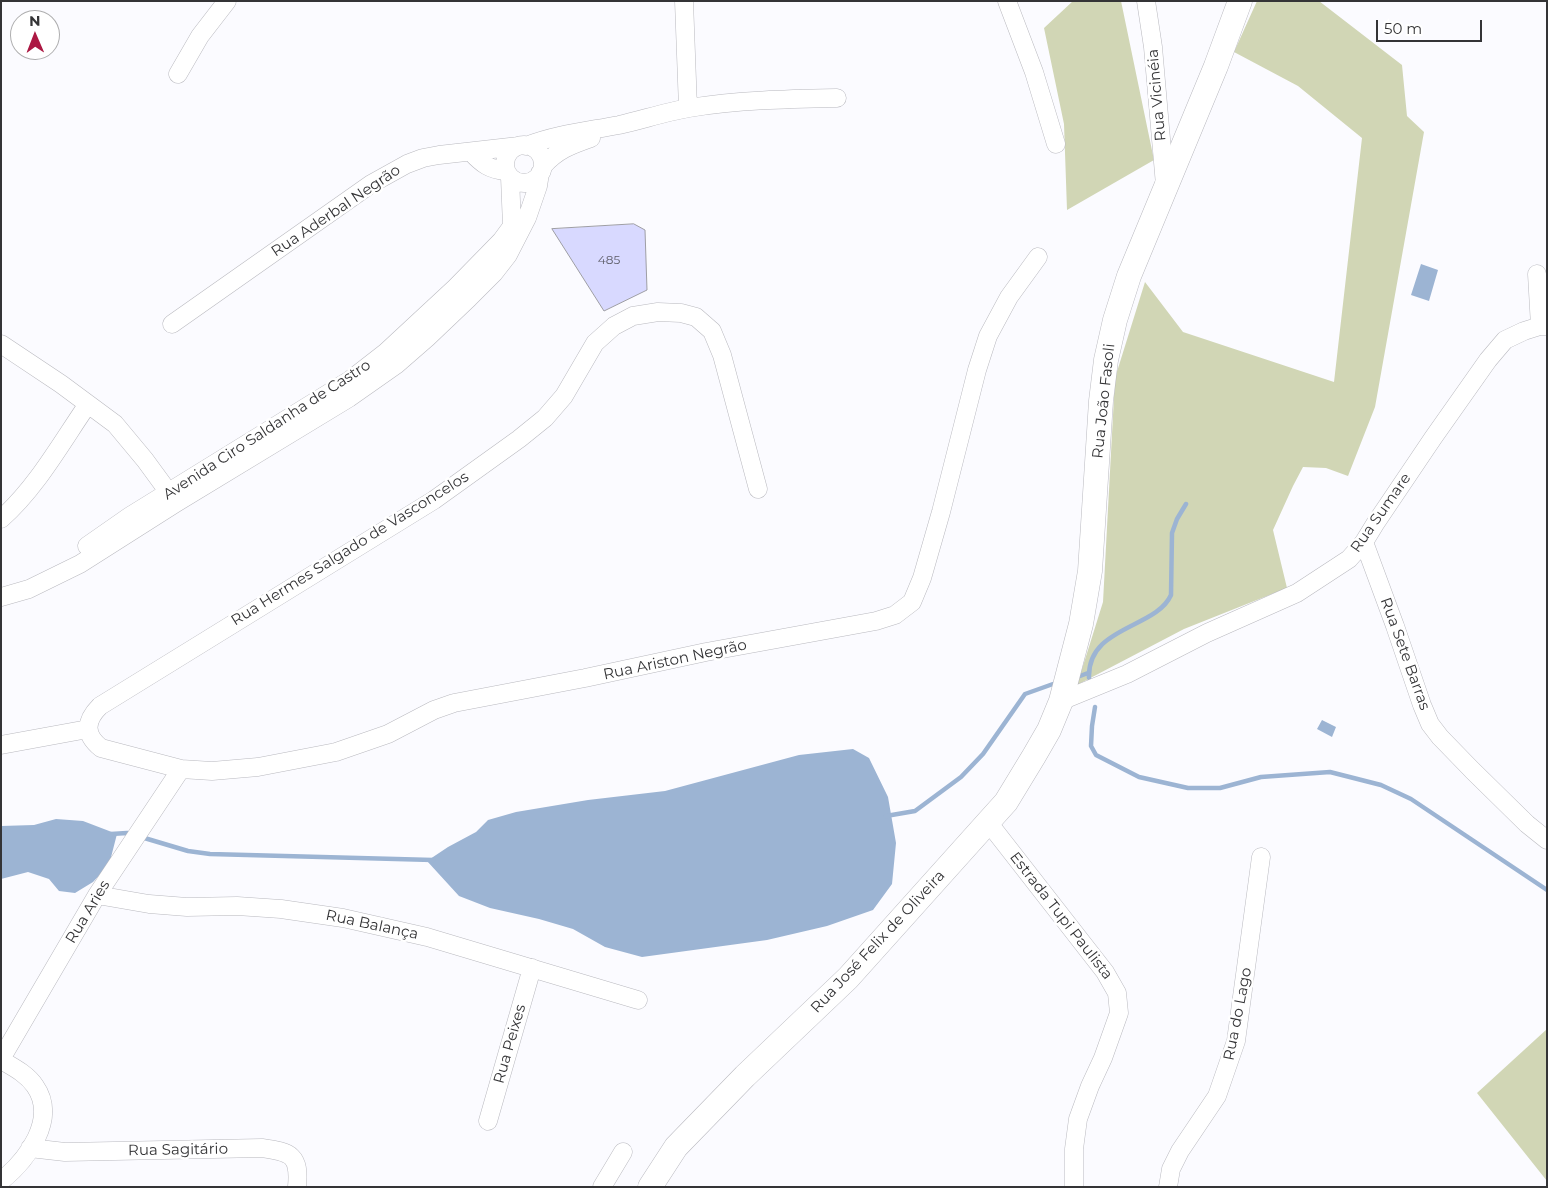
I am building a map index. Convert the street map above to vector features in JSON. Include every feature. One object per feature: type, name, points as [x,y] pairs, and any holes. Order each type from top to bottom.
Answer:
[{"type":"main road","name":"Rua João Fasoli","points":[[1062,701],[1081,624],[1090,571],[1101,401],[1106,360],[1115,320],[1129,276],[1165,189],[1233,8]]},
{"type":"main road","name":"Rua José Felix de Oliveira","points":[[650,1187],[676,1147],[745,1076],[848,978],[1006,802],[1049,730],[1062,701]]},
{"type":"street","points":[[178,74],[200,36],[227,1]]},
{"type":"street","points":[[684,1],[688,108]]},
{"type":"street","points":[[1007,1],[1034,72],[1056,144]]},
{"type":"street","name":"Rua Vicinéia","points":[[1146,1],[1155,65],[1165,189]]},
{"type":"street","name":"Rua Aderbal Negrão","points":[[172,324],[371,184],[390,172],[422,158],[522,146],[688,108],[750,102],[837,98]]},
{"type":"street","points":[[542,169],[542,159],[533,148],[522,146],[514,148],[507,156],[505,166],[508,174],[515,181],[526,183],[537,178],[552,156],[563,149],[620,125]]},
{"type":"street","points":[[471,152],[487,167],[508,174]]},
{"type":"street","name":"Avenida Ciro Saldanha de Castro","points":[[1,597],[29,589],[80,564],[173,498],[350,380],[463,293],[494,273],[508,255],[527,218],[542,169]]},
{"type":"street","name":"Avenida Ciro Saldanha de Castro","points":[[463,293],[512,226],[508,174]]},
{"type":"street","name":"Rua Ariston Negrão","points":[[88,730],[94,742],[101,748],[181,769],[212,770],[258,767],[336,752],[388,734],[434,710],[454,703],[706,652],[876,622],[895,614],[912,602],[922,578],[939,520],[977,370],[988,336],[1009,297],[1038,257]]},
{"type":"street","points":[[1537,274],[1543,326]]},
{"type":"street","name":"Rua Hermes Salgado de Vasconcelos","points":[[88,730],[91,716],[100,706],[434,500],[519,439],[545,418],[564,396],[595,343],[614,326],[633,316],[658,312],[681,313],[696,317],[712,331],[722,356],[758,489]]},
{"type":"street","name":"Rua Sumare","points":[[1062,701],[1127,674],[1207,633],[1297,593],[1349,559],[1364,542],[1374,524],[1488,360],[1505,340],[1524,331],[1543,326]]},
{"type":"street","points":[[1,344],[114,424],[130,441],[173,498]]},
{"type":"street","points":[[1,520],[18,504],[35,482],[88,404]]},
{"type":"street","name":"Avenida Ciro Saldanha de Castro","points":[[1,585],[35,576],[77,553],[130,516],[173,498]]},
{"type":"street","name":"Rua Sete Barras","points":[[1364,542],[1430,724],[1472,770],[1527,824],[1547,840]]},
{"type":"street","points":[[1,745],[88,730]]},
{"type":"street","name":"Rua Aries","points":[[1,1059],[97,895],[181,769]]},
{"type":"street","name":"Estrada Tupi Paulista","points":[[988,822],[1114,985],[1117,993],[1119,1013],[1078,1119],[1074,1148],[1074,1187]]},
{"type":"street","name":"Rua do Lago","points":[[1168,1187],[1174,1163],[1217,1096],[1236,1041],[1261,857]]},
{"type":"street","name":"Rua Balança","points":[[97,895],[149,904],[187,907],[237,906],[281,909],[343,918],[427,936],[638,1000]]},
{"type":"street","name":"Rua Peixes","points":[[488,1121],[532,968]]},
{"type":"street","points":[[1,1059],[24,1074],[36,1086],[42,1100],[43,1113],[40,1131],[28,1153],[1,1180]]},
{"type":"street","name":"Rua Sagitário","points":[[30,1148],[66,1152],[262,1148],[276,1150],[288,1153],[297,1164],[297,1187]]},
{"type":"street","points":[[602,1187],[623,1152]]},
{"type":"green space","points":[[1073,1],[1121,1],[1154,160],[1067,210],[1064,124],[1044,28]]},
{"type":"green space","points":[[1257,1],[1319,1],[1402,65],[1407,116],[1424,132],[1375,407],[1348,476],[1326,468],[1303,467],[1293,486],[1273,530],[1287,588],[1184,629],[1077,685],[1103,602],[1115,378],[1145,282],[1183,332],[1334,382],[1362,138],[1298,86],[1234,52]]},
{"type":"green space","points":[[1547,1029],[1547,1181],[1477,1093]]},
{"type":"water","points":[[1421,264],[1438,270],[1429,301],[1411,295]]},
{"type":"water","points":[[1322,720],[1336,727],[1332,737],[1317,729]]},
{"type":"water","points":[[853,749],[869,758],[888,797],[896,843],[892,884],[873,910],[827,926],[767,940],[642,957],[605,947],[573,929],[490,908],[459,896],[427,861],[476,832],[488,820],[516,812],[588,800],[665,791],[799,755]]},
{"type":"water","points":[[56,819],[83,821],[117,834],[109,865],[93,882],[75,893],[59,891],[49,879],[28,872],[1,879],[1,826],[34,825]]},
{"type":"building","points":[[634,224],[645,230],[647,290],[604,311],[552,229]]},
{"type":"waterway","points":[[1089,678],[1091,661],[1099,648],[1110,638],[1152,615],[1163,606],[1171,595],[1172,533],[1177,519],[1186,504]]},
{"type":"waterway","points":[[1080,676],[1088,673]]},
{"type":"waterway","points":[[886,816],[915,811],[961,777],[983,754],[1025,694],[1053,684]]},
{"type":"waterway","points":[[1095,707],[1091,746],[1096,755],[1139,777],[1188,788],[1220,788],[1261,777],[1330,772],[1381,785],[1411,799],[1547,890]]},
{"type":"waterway","points":[[111,834],[127,833],[133,835]]},
{"type":"waterway","points":[[141,837],[188,851],[210,854],[433,860]]}]
